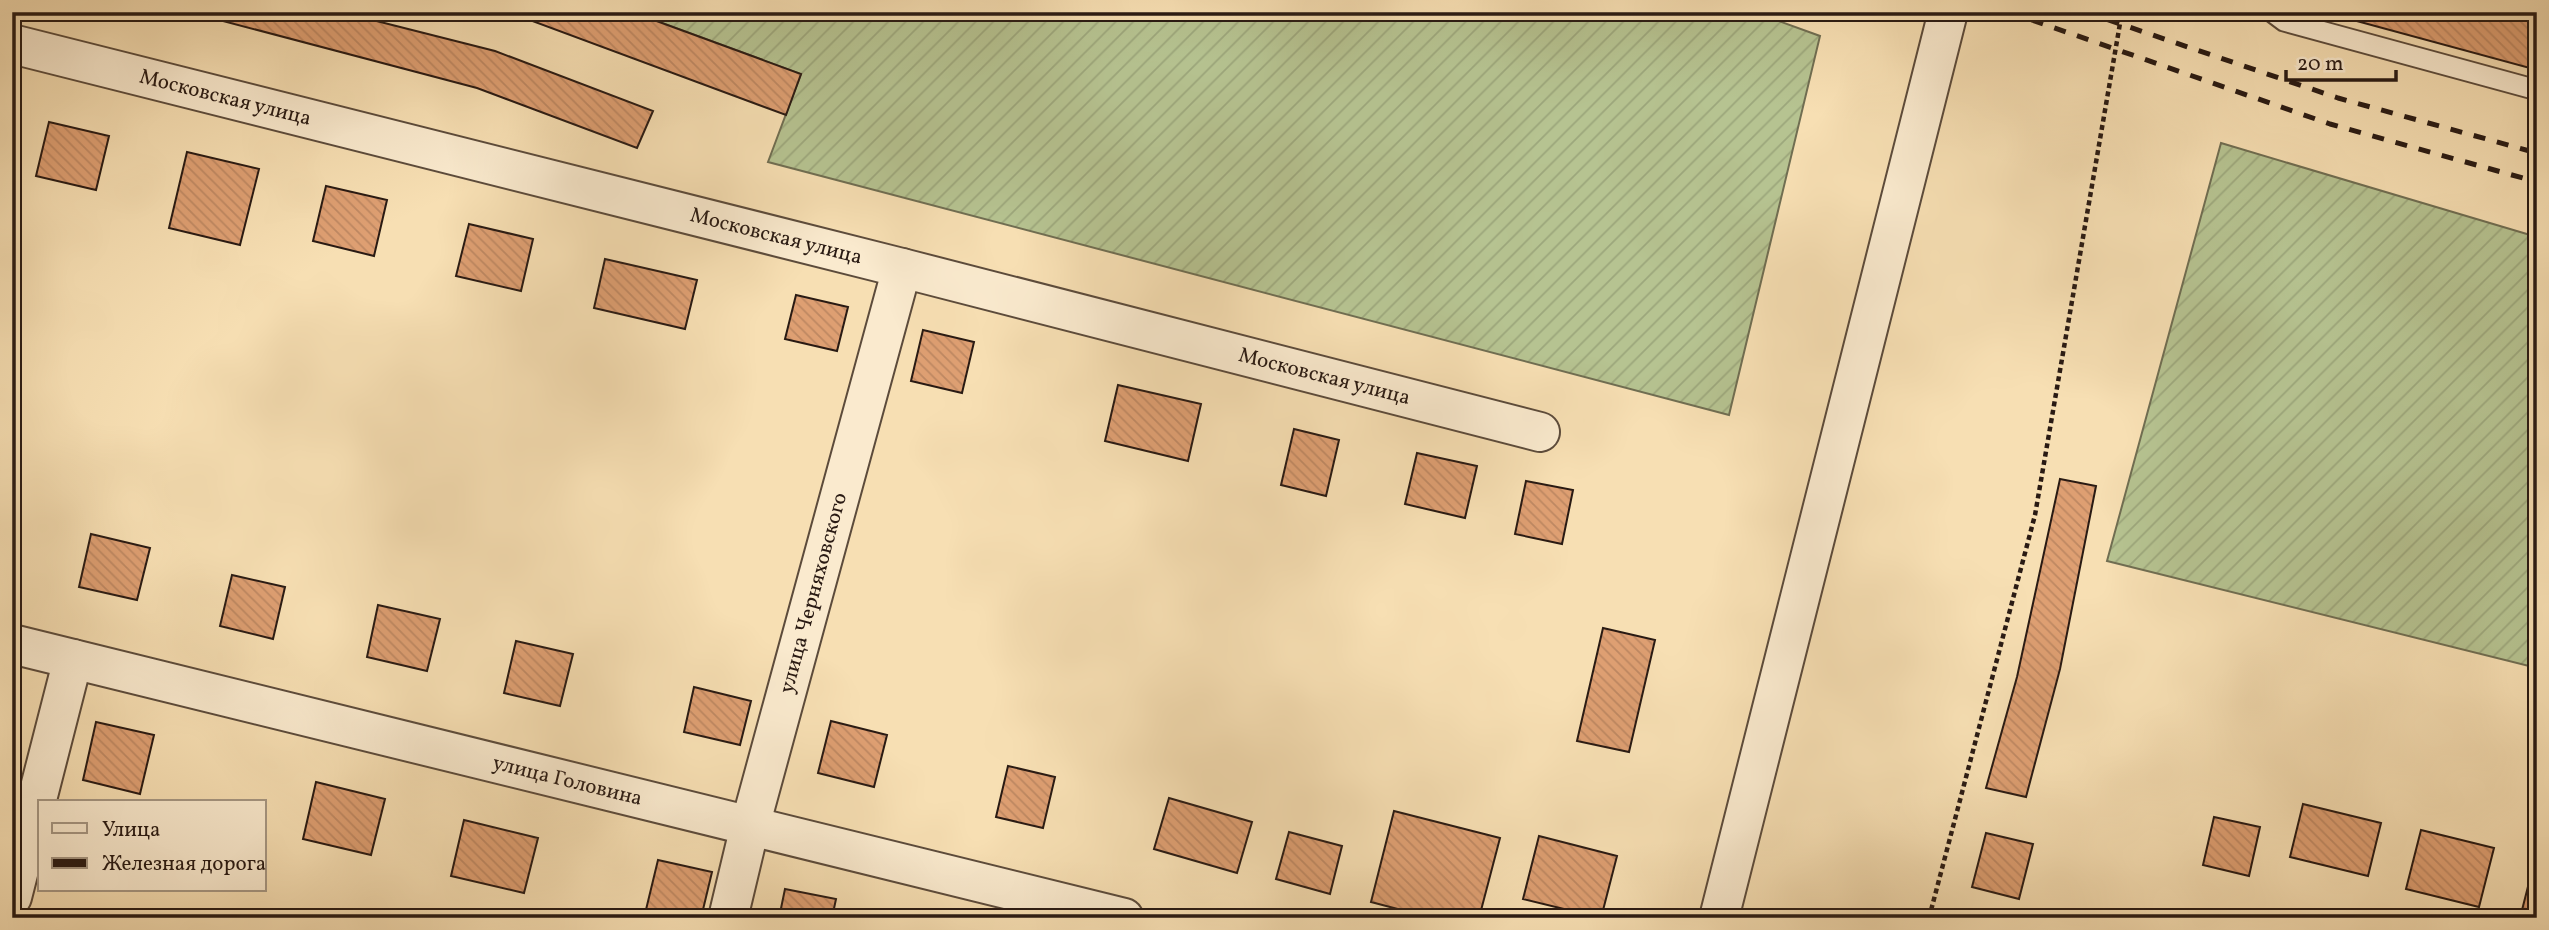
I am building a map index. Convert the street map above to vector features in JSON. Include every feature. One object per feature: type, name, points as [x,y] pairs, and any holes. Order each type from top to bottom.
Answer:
[{"type":"street","points":[[1719,918],[1948,12]]},
{"type":"street","name":"Московская улица","points":[[12,44],[1540,432]]},
{"type":"street","name":"улица Черняховского","points":[[728,918],[750,826],[902,268]]},
{"type":"street","name":"улица Головина","points":[[12,644],[1124,918]]},
{"type":"street","points":[[12,897],[73,659]]},
{"type":"lane","points":[[2272,12],[2284,21],[2537,90]]},
{"type":"path","points":[[1929,918],[2035,515],[2122,12]]},
{"type":"green space","points":[[632,12],[1754,12],[1820,36],[1729,415],[768,162],[801,74]]},
{"type":"green space","points":[[2221,143],[2537,237],[2537,668],[2107,561]]},
{"type":"building","points":[[189,12],[341,12],[495,51],[653,111],[637,148],[477,88]]},
{"type":"building","points":[[508,12],[632,12],[801,74],[786,115]]},
{"type":"building","points":[[2343,12],[2509,12],[2537,20],[2537,70],[2342,17]]},
{"type":"building","points":[[49,122],[109,136],[96,190],[36,176]]},
{"type":"building","points":[[187,152],[259,169],[240,245],[169,228]]},
{"type":"building","points":[[326,186],[387,200],[374,256],[313,241]]},
{"type":"building","points":[[469,224],[533,239],[521,291],[456,276]]},
{"type":"building","points":[[605,259],[697,280],[685,329],[594,308]]},
{"type":"building","points":[[796,295],[848,307],[837,351],[785,339]]},
{"type":"building","points":[[923,330],[974,342],[962,393],[911,381]]},
{"type":"building","points":[[1118,385],[1201,404],[1188,461],[1105,441]]},
{"type":"building","points":[[1294,429],[1339,440],[1326,496],[1281,485]]},
{"type":"building","points":[[1417,453],[1477,466],[1465,518],[1405,504]]},
{"type":"building","points":[[2060,479],[2096,486],[2060,669],[2026,797],[1986,788],[2017,677]]},
{"type":"building","points":[[1526,481],[1573,490],[1562,544],[1515,534]]},
{"type":"building","points":[[91,534],[150,548],[137,600],[79,587]]},
{"type":"building","points":[[232,575],[285,587],[273,639],[220,626]]},
{"type":"building","points":[[378,605],[440,619],[427,671],[367,657]]},
{"type":"building","points":[[1603,628],[1655,640],[1629,752],[1577,741]]},
{"type":"building","points":[[516,641],[573,654],[560,706],[504,693]]},
{"type":"building","points":[[694,687],[751,701],[740,745],[684,732]]},
{"type":"building","points":[[12,696],[18,698],[12,722]]},
{"type":"building","points":[[831,721],[887,735],[874,787],[818,773]]},
{"type":"building","points":[[96,722],[154,735],[140,794],[83,780]]},
{"type":"building","points":[[1008,766],[1055,777],[1043,828],[996,817]]},
{"type":"building","points":[[316,782],[385,799],[371,855],[303,839]]},
{"type":"building","points":[[1169,798],[1252,822],[1237,873],[1154,849]]},
{"type":"building","points":[[2303,804],[2381,823],[2368,876],[2290,857]]},
{"type":"building","points":[[1394,811],[1500,838],[1479,918],[1432,918],[1371,902]]},
{"type":"building","points":[[2214,817],[2260,827],[2249,876],[2203,865]]},
{"type":"building","points":[[464,820],[538,838],[524,893],[451,876]]},
{"type":"building","points":[[2421,830],[2494,848],[2479,907],[2406,889]]},
{"type":"building","points":[[1289,832],[1342,846],[1330,894],[1276,879]]},
{"type":"building","points":[[1986,833],[2033,844],[2019,899],[1972,887]]},
{"type":"building","points":[[1539,836],[1617,856],[1601,918],[1523,899]]},
{"type":"building","points":[[2535,859],[2537,918],[2520,918]]},
{"type":"building","points":[[658,860],[712,872],[701,918],[644,918]]},
{"type":"building","points":[[785,889],[836,899],[832,918],[779,918]]},
{"type":"railway","points":[[2009,12],[2330,124],[2537,182]]},
{"type":"railway","points":[[2085,12],[2338,98],[2537,153]]}]
